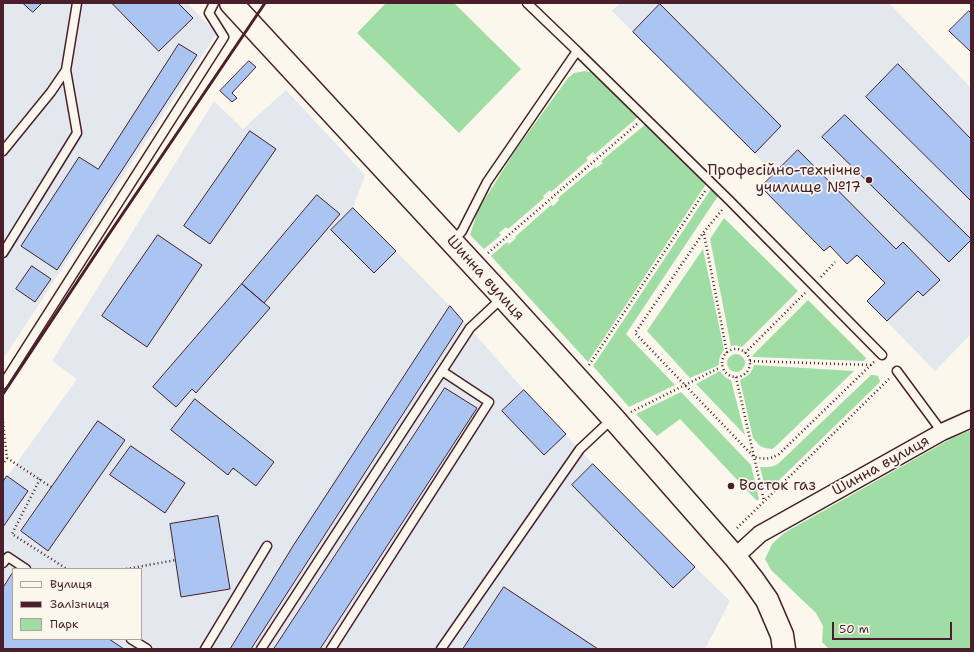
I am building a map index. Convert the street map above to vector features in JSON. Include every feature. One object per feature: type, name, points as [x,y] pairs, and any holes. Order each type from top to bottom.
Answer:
[{"type":"street","name":"Шинна вулиця","points":[[231,3],[503,297],[621,415],[735,557],[767,600],[782,635],[784,649]]},
{"type":"street","name":"Шинна вулиця","points":[[735,557],[760,534],[942,432],[971,420]]},
{"type":"lane","points":[[3,253],[77,133],[66,70],[77,3]]},
{"type":"lane","points":[[3,384],[224,37],[209,13],[214,3]]},
{"type":"lane","points":[[527,3],[711,182],[882,355]]},
{"type":"lane","points":[[452,241],[462,231],[487,182],[577,51]]},
{"type":"lane","points":[[3,151],[51,92],[66,70]]},
{"type":"lane","points":[[261,649],[470,328],[503,297]]},
{"type":"lane","points":[[331,649],[489,402],[442,371]]},
{"type":"lane","points":[[897,371],[942,432]]},
{"type":"lane","points":[[441,649],[580,449],[621,415]]},
{"type":"lane","points":[[206,649],[268,546]]},
{"type":"lane","points":[[3,563],[8,557],[24,568]]},
{"type":"lane","points":[[133,640],[146,649]]},
{"type":"path","points":[[485,255],[644,117]]},
{"type":"path","points":[[588,367],[711,182]]},
{"type":"path","points":[[729,200],[703,233],[635,333],[754,457],[765,459],[772,458],[779,454],[882,355]]},
{"type":"path","points":[[703,233],[727,353]]},
{"type":"path","points":[[745,353],[814,285],[835,262]]},
{"type":"path","points":[[732,350],[741,350],[745,353],[750,361],[749,369],[746,373],[742,376],[736,377],[728,375],[723,368],[723,358],[732,350]]},
{"type":"path","points":[[750,361],[871,365]]},
{"type":"path","points":[[621,415],[720,368]]},
{"type":"path","points":[[737,528],[897,371]]},
{"type":"path","points":[[736,377],[764,502]]},
{"type":"path","points":[[3,422],[7,458],[3,464]]},
{"type":"path","points":[[7,458],[51,487]]},
{"type":"path","points":[[40,479],[12,534],[65,568]]},
{"type":"path","points":[[132,568],[176,560]]},
{"type":"shaded area","points":[[3,3],[187,3],[217,33],[3,359]]},
{"type":"shaded area","name":"Професійно-технічне училище №17","points":[[620,3],[889,3],[971,88],[971,334],[935,371],[867,301],[885,283],[857,255],[847,264],[830,246],[824,251],[761,187],[774,173],[612,11]]},
{"type":"shaded area","points":[[286,90],[365,175],[353,208],[450,306],[524,390],[593,464],[730,601],[705,649],[3,649],[3,482],[77,379],[52,361],[214,101],[243,129]]},
{"type":"green space","points":[[386,3],[454,3],[521,69],[459,133],[357,33]]},
{"type":"green space","points":[[585,71],[591,72],[597,76],[639,116],[595,154],[593,152],[586,158],[588,160],[551,192],[550,190],[543,196],[544,198],[508,229],[506,227],[499,233],[501,235],[484,249],[470,235],[478,210],[515,151],[568,78],[574,73]]},
{"type":"green space","points":[[646,124],[706,184],[588,362],[491,256],[507,242],[509,244],[551,205],[553,206],[559,200],[558,198],[595,167],[596,168],[603,163],[601,161]]},
{"type":"green space","points":[[711,189],[718,196],[626,334],[675,385],[629,407],[593,366]]},
{"type":"green space","points":[[724,218],[798,291],[742,347],[735,345],[731,346],[710,239]]},
{"type":"green space","points":[[703,249],[724,350],[719,360],[719,365],[690,378],[647,331]]},
{"type":"green space","points":[[808,300],[866,358],[864,361],[752,356]]},
{"type":"green space","points":[[732,354],[740,354],[745,359],[743,370],[740,372],[732,372],[727,367],[727,359]]},
{"type":"green space","points":[[754,365],[854,371],[772,449],[760,446],[753,438],[740,380],[749,374]]},
{"type":"green space","points":[[720,371],[726,378],[731,380],[745,435],[696,384]]},
{"type":"green space","points":[[871,375],[878,376],[880,381],[879,383],[771,488],[768,488],[764,483],[760,467],[770,467],[779,463]]},
{"type":"green space","points":[[681,392],[751,465],[759,499],[757,501],[680,419],[657,436],[636,414]]},
{"type":"green space","points":[[971,430],[971,649],[829,649],[822,642],[823,626],[816,613],[771,570],[765,559],[772,544],[784,533],[954,437]]},
{"type":"building","points":[[23,3],[42,3],[33,12]]},
{"type":"building","points":[[112,3],[178,3],[193,18],[159,51]]},
{"type":"building","points":[[660,4],[781,126],[755,153],[633,32]]},
{"type":"building","points":[[969,11],[971,13],[971,52],[949,31]]},
{"type":"building","points":[[179,44],[197,55],[57,270],[21,246],[79,157],[98,169]]},
{"type":"building","points":[[249,61],[256,67],[232,93],[237,98],[232,102],[220,91]]},
{"type":"building","points":[[898,64],[971,139],[971,201],[866,97]]},
{"type":"building","points":[[845,115],[971,239],[949,262],[822,137]]},
{"type":"building","points":[[250,131],[276,149],[210,244],[184,226]]},
{"type":"building","points":[[798,150],[896,249],[903,242],[940,280],[923,296],[918,291],[887,321],[867,301],[885,283],[857,255],[847,264],[830,246],[824,251],[761,187]]},
{"type":"building","points":[[317,195],[340,214],[264,303],[242,284]]},
{"type":"building","points":[[353,208],[396,251],[374,273],[331,230]]},
{"type":"building","points":[[158,235],[202,265],[147,347],[102,316]]},
{"type":"building","points":[[32,266],[51,279],[35,302],[16,289]]},
{"type":"building","points":[[242,284],[270,308],[196,393],[192,389],[176,407],[153,387]]},
{"type":"building","points":[[450,306],[463,321],[251,649],[230,649],[293,546]]},
{"type":"building","points":[[445,388],[477,408],[320,649],[274,649]]},
{"type":"building","points":[[524,390],[566,434],[544,455],[502,411]]},
{"type":"building","points":[[195,399],[274,462],[256,486],[233,468],[228,475],[171,430]]},
{"type":"building","points":[[98,421],[125,440],[48,551],[21,531]]},
{"type":"building","points":[[131,446],[185,483],[165,513],[110,475]]},
{"type":"building","points":[[593,464],[695,567],[673,588],[572,485]]},
{"type":"building","points":[[7,476],[28,491],[3,527],[3,482]]},
{"type":"building","points":[[218,516],[230,589],[181,597],[170,524]]},
{"type":"building","points":[[12,574],[12,640],[110,640],[124,649],[3,649],[3,588]]},
{"type":"building","points":[[504,587],[598,649],[463,649]]},
{"type":"railway","points":[[3,394],[265,3]]},
{"type":"place","name":"Професійно-технічне училище №17","points":[[869,180]]},
{"type":"place","name":"Восток газ","points":[[731,486]]}]
